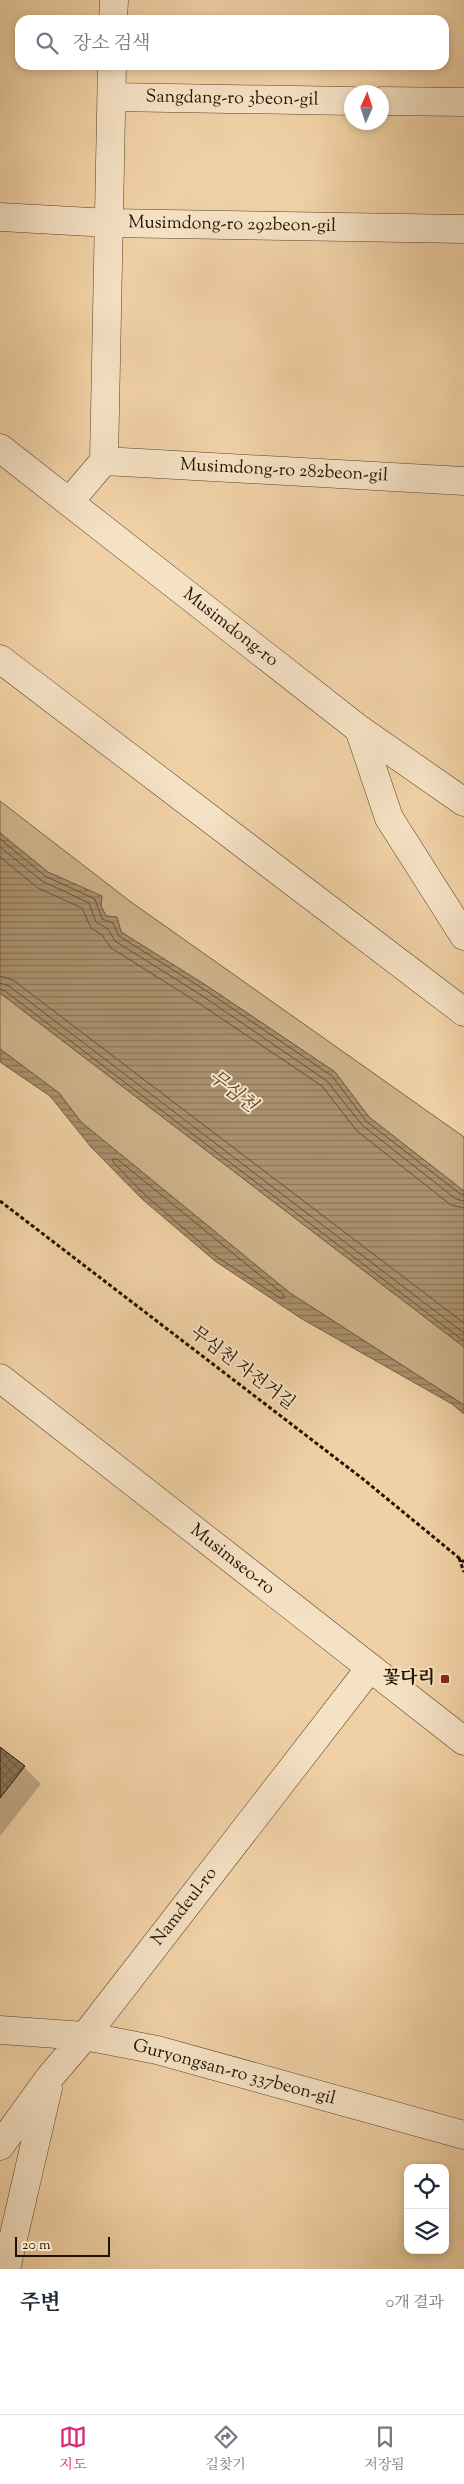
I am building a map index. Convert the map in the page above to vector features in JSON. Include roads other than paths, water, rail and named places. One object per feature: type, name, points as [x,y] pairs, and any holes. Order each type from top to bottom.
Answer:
[{"type":"street","points":[[113,15],[114,0]]},
{"type":"street","points":[[69,502],[104,461],[112,70]]},
{"type":"street","name":"Sangdang-ro 3beon-gil","points":[[112,97],[344,100]]},
{"type":"street","points":[[389,101],[464,102]]},
{"type":"street","name":"Musimdong-ro 292beon-gil","points":[[0,218],[109,223],[464,229]]},
{"type":"street","name":"Musimdong-ro","points":[[0,448],[359,728],[464,802]]},
{"type":"street","name":"Musimdong-ro 282beon-gil","points":[[104,461],[464,481]]},
{"type":"street","points":[[0,659],[464,1012]]},
{"type":"street","points":[[359,728],[389,818],[464,936]]},
{"type":"street","name":"Musimseo-ro","points":[[0,1378],[464,1741]]},
{"type":"street","name":"Namdeul-ro","points":[[0,2146],[50,2077],[85,2036],[370,1668]]},
{"type":"street","name":"Guryongsan-ro 337beon-gil","points":[[0,2030],[85,2036],[157,2050],[464,2135]]},
{"type":"street","points":[[6,2269],[50,2077]]},
{"type":"water","name":"무심천","points":[[0,833],[48,872],[102,896],[101,906],[106,916],[117,917],[121,932],[207,986],[335,1072],[369,1117],[464,1191],[464,1347],[0,993]]},
{"type":"water","points":[[0,1049],[59,1093],[81,1122],[290,1293],[464,1405],[464,1414],[452,1404],[302,1319],[215,1261],[142,1199],[91,1147],[50,1096],[0,1062]]},
{"type":"place","name":"꽃다리","points":[[445,1679]]}]
